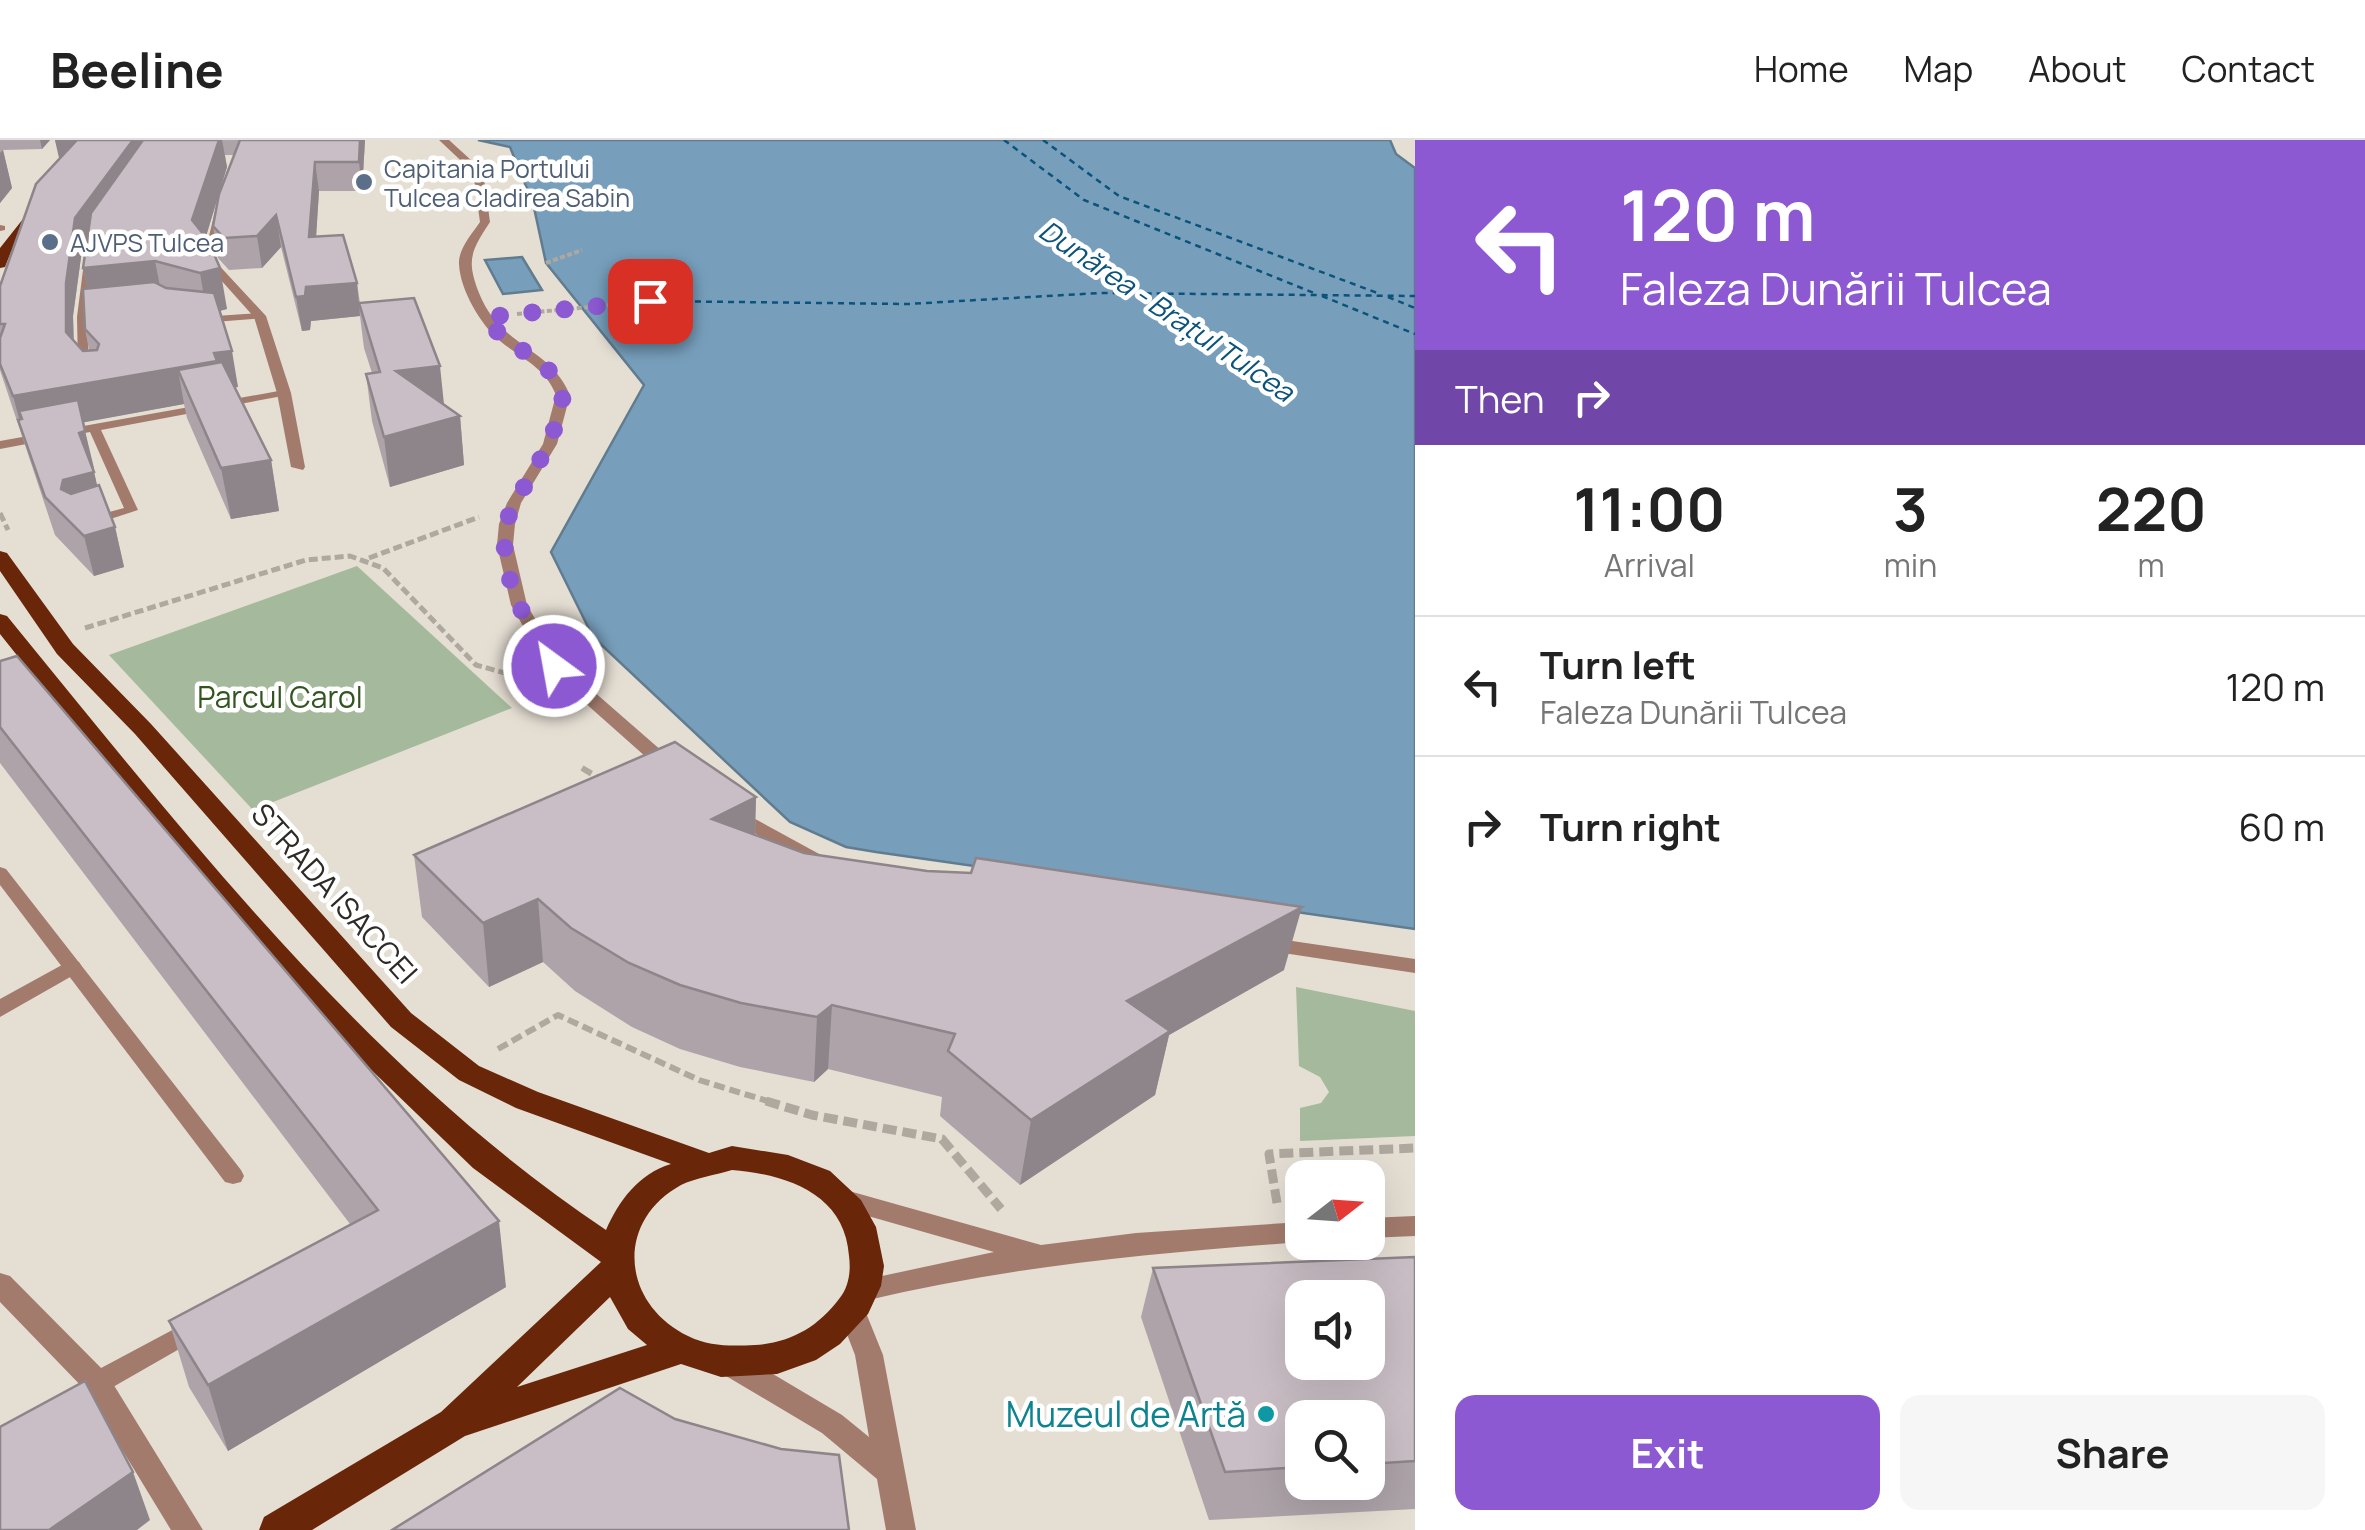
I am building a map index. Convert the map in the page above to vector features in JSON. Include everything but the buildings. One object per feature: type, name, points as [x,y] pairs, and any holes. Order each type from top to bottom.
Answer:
[{"type":"main road","points":[[0,264],[44,189],[17,209]]},
{"type":"main road","name":"STRADA ISACCEI","points":[[0,557],[61,643],[400,1020],[469,1074],[528,1100],[702,1163]]},
{"type":"main road","points":[[0,620],[26,668],[391,1074],[470,1148],[615,1262]]},
{"type":"main road","points":[[26,668],[61,643]]},
{"type":"main road","points":[[0,659],[26,668]]},
{"type":"main road","points":[[732,1158],[778,1164],[820,1181],[842,1199],[858,1222],[867,1247],[858,1301],[821,1341],[777,1359],[728,1362],[680,1349],[648,1329],[626,1303],[615,1262],[620,1228],[632,1206],[651,1187],[675,1172],[702,1163],[732,1158]]},
{"type":"main road","points":[[278,1530],[454,1422],[615,1262]]},
{"type":"main road","points":[[454,1422],[680,1349]]},
{"type":"street","points":[[444,140],[478,171],[485,222],[470,244],[464,263],[486,317],[505,339],[550,369],[563,395],[550,444],[514,503],[505,545],[519,606],[554,666],[679,775]]},
{"type":"street","points":[[227,192],[208,260],[260,316],[284,393],[298,466]]},
{"type":"street","points":[[716,801],[786,846],[835,867]]},
{"type":"street","points":[[1240,940],[1415,966]]},
{"type":"street","points":[[0,1009],[72,967]]},
{"type":"street","points":[[842,1199],[1039,1254]]},
{"type":"street","points":[[1385,1227],[1415,1226]]},
{"type":"street","points":[[902,1530],[858,1301],[1039,1254],[1149,1240],[1285,1233]]},
{"type":"street","points":[[0,1284],[188,1530]]},
{"type":"street","points":[[728,1362],[832,1424],[890,1472]]},
{"type":"lane","points":[[91,250],[82,317],[84,368],[98,382]]},
{"type":"lane","points":[[82,317],[114,314]]},
{"type":"lane","points":[[192,319],[260,316]]},
{"type":"lane","points":[[0,445],[284,393]]},
{"type":"lane","points":[[79,524],[132,510],[95,429]]},
{"type":"lane","points":[[0,874],[233,1176]]},
{"type":"lane","points":[[85,1391],[218,1316]]},
{"type":"path","points":[[546,263],[582,250]]},
{"type":"path","points":[[486,317],[650,301]]},
{"type":"path","points":[[0,513],[13,538]]},
{"type":"path","points":[[368,559],[453,527]]},
{"type":"path","points":[[61,643],[328,555],[368,559],[383,568],[476,666],[584,694]]},
{"type":"path","points":[[582,768],[613,787],[679,775]]},
{"type":"path","points":[[484,1046],[502,1050],[558,1016],[700,1080],[812,1115],[942,1139],[1003,1210]]},
{"type":"path","points":[[1260,1212],[1279,1210],[1269,1154],[1415,1148]]},
{"type":"green space","name":"Parcul Carol","points":[[357,566],[512,708],[253,810],[109,655]]},
{"type":"green space","points":[[1296,987],[1415,1011],[1415,1136],[1300,1141],[1300,1108],[1321,1103],[1329,1092],[1320,1077],[1299,1066]]},
{"type":"water","name":"Dunărea - Brațul Tulcea","points":[[478,140],[1390,140],[1396,154],[1415,168],[1415,929],[846,847],[790,822],[593,637],[551,552],[644,385],[546,263],[533,203],[510,147]]},
{"type":"water","points":[[522,257],[542,290],[503,294],[485,260]]},
{"type":"ferry route","points":[[1004,140],[1084,200],[1314,293]]},
{"type":"ferry route","points":[[1043,140],[1119,196],[1380,294]]},
{"type":"ferry route","points":[[651,301],[908,304],[1100,293],[1415,296]]},
{"type":"ferry route","points":[[1322,296],[1415,334]]},
{"type":"ferry route","points":[[1388,297],[1415,308]]},
{"type":"place","name":"Capitania Portului Tulcea Cladirea Sabin","points":[[364,182]]},
{"type":"place","name":"AJVPS Tulcea","points":[[50,242]]},
{"type":"place","name":"Muzeul de Artă","points":[[1266,1414]]},
{"type":"route","points":[[554,666],[519,606],[505,545],[514,503],[550,444],[563,395],[550,369],[505,339],[486,317],[650,301]]}]
